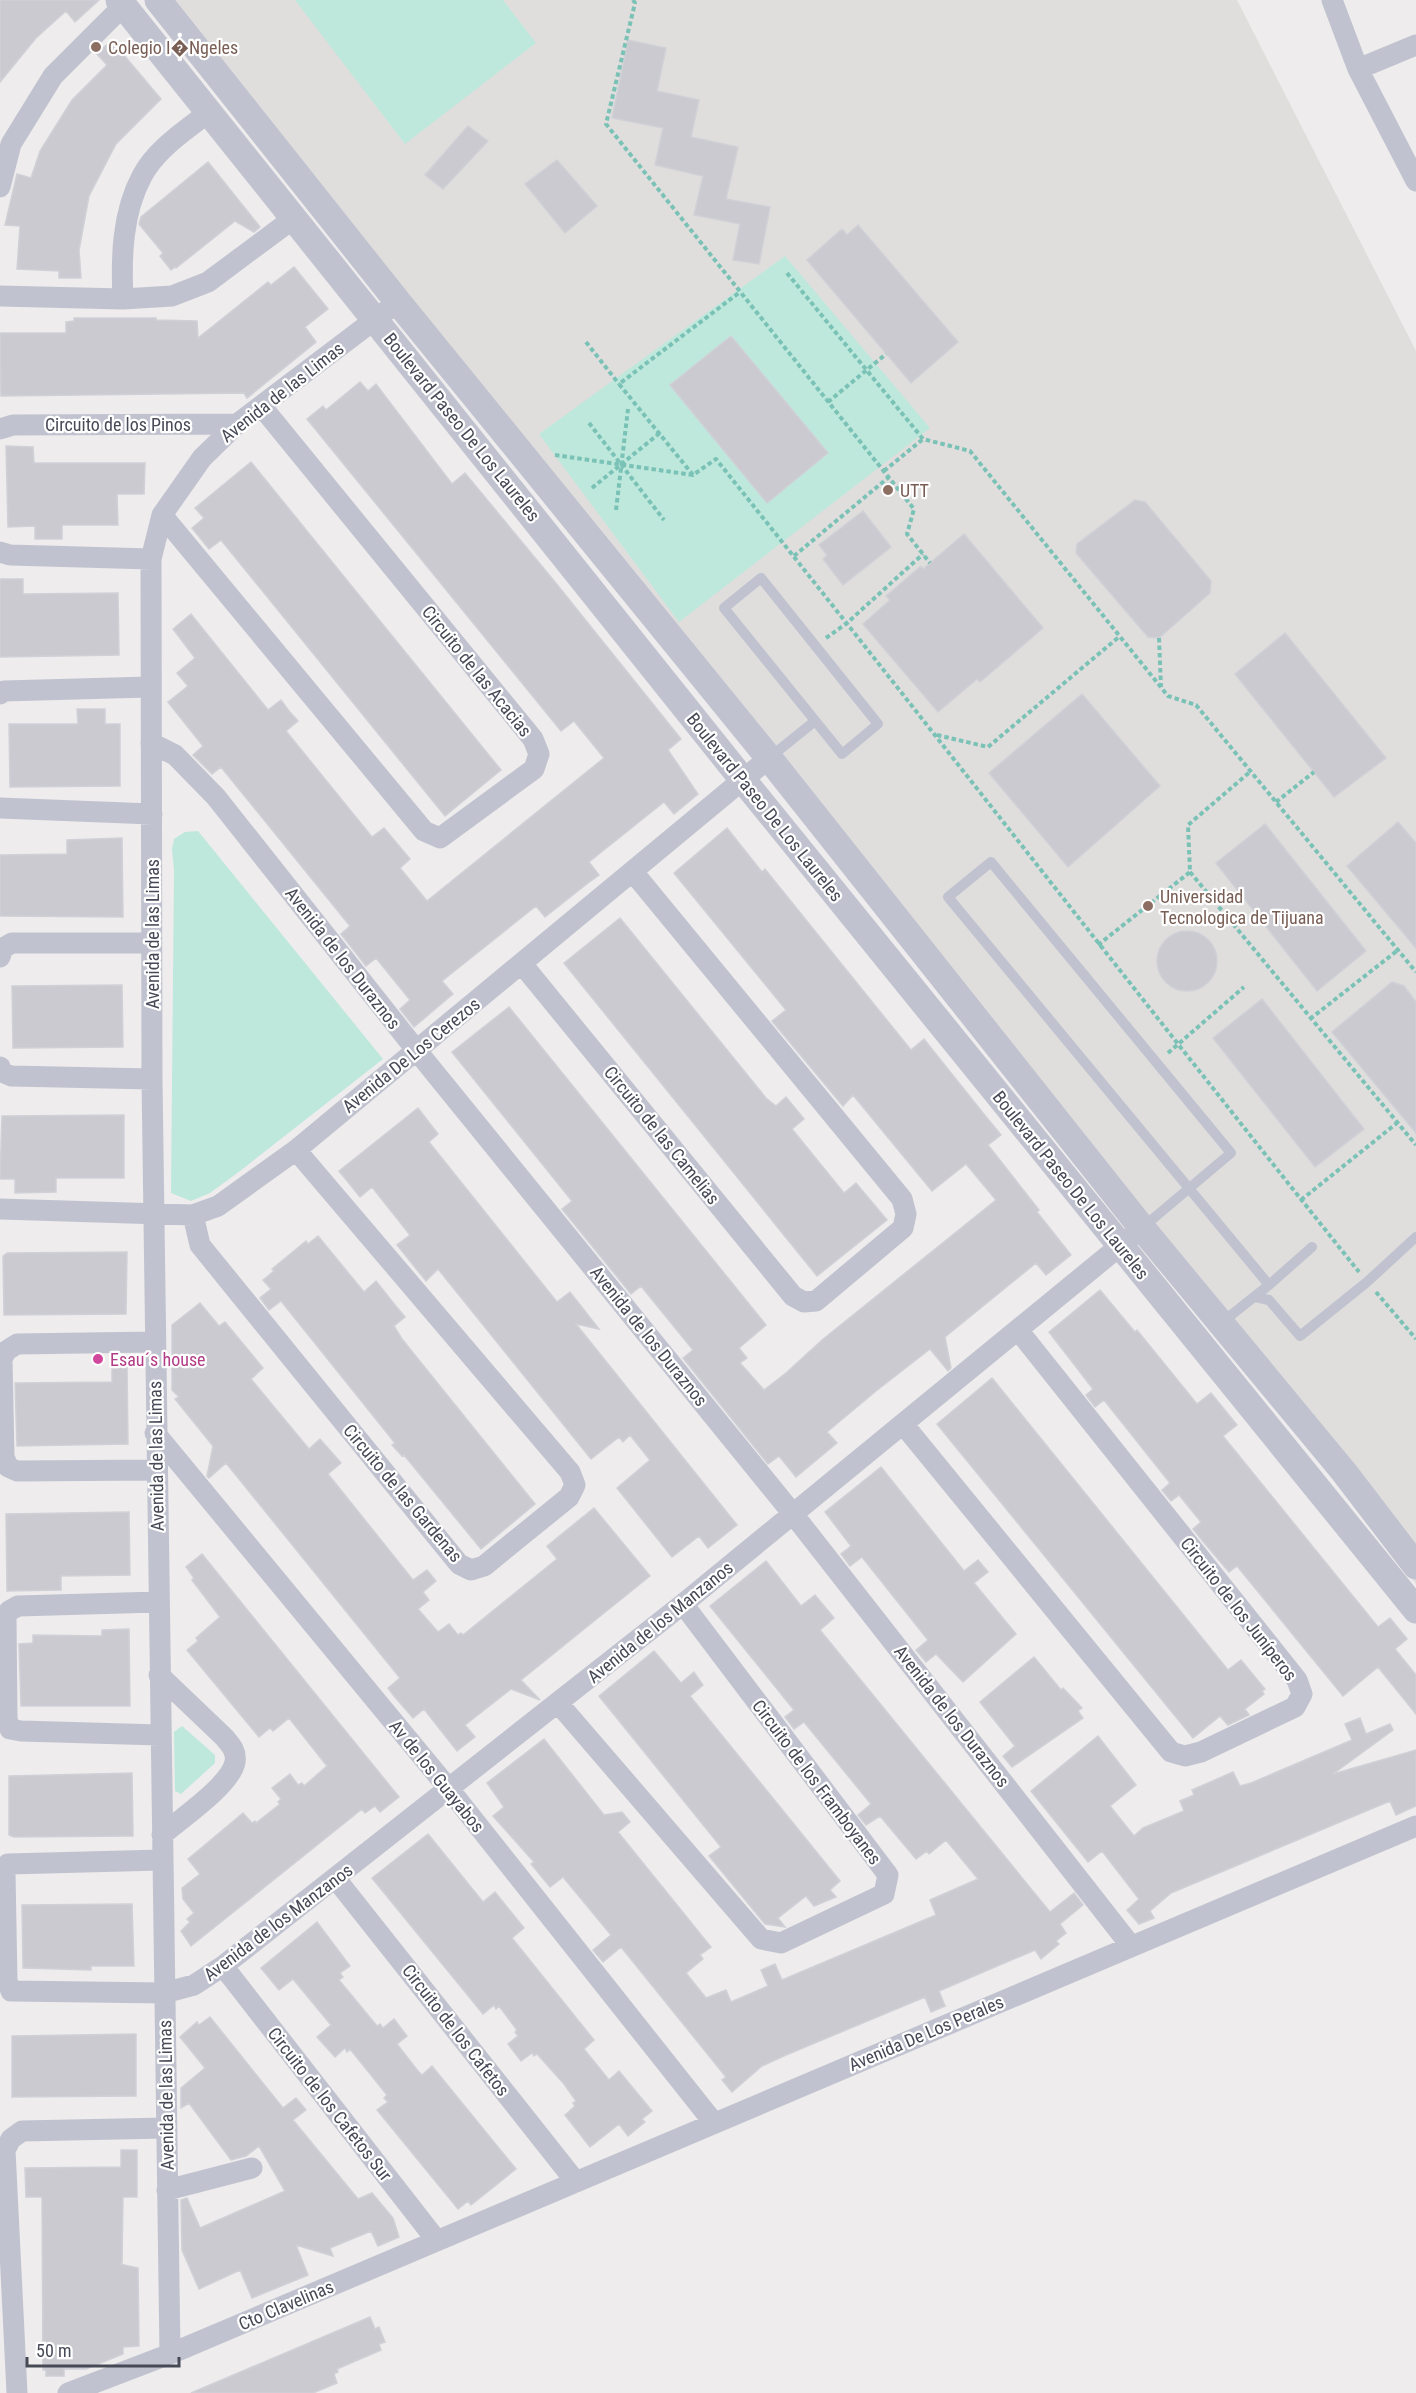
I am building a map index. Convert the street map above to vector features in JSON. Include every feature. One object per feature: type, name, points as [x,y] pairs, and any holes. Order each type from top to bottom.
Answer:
[{"type":"street","name":"Boulevard Paseo De Los Laureles","points":[[158,0],[398,302],[769,758],[1142,1228],[1344,1472],[1416,1566]]},
{"type":"street","points":[[1332,0],[1358,69],[1416,181]]},
{"type":"street","name":"Boulevard Paseo De Los Laureles","points":[[121,3],[742,780],[1416,1610]]},
{"type":"street","points":[[0,187],[11,144],[53,76],[121,3]]},
{"type":"street","points":[[1358,69],[1416,45]]},
{"type":"street","points":[[123,299],[122,249],[127,216],[142,175],[168,145],[209,112]]},
{"type":"street","points":[[0,296],[123,299],[172,296],[189,292],[208,282],[294,219]]},
{"type":"street","name":"Avenida de las Limas","points":[[170,2354],[155,1433],[150,559],[162,515],[202,458],[237,424],[398,302]]},
{"type":"street","name":"Circuito de las Acacias","points":[[162,515],[424,831],[440,838],[534,769],[538,754],[532,739],[262,407]]},
{"type":"street","name":"Circuito de los Pinos","points":[[0,429],[13,425],[237,424]]},
{"type":"street","points":[[0,552],[10,555],[150,559]]},
{"type":"street","points":[[0,694],[4,691],[149,687]]},
{"type":"street","name":"Avenida de los Duraznos","points":[[151,743],[175,755],[216,797],[417,1051],[794,1514],[1131,1946]]},
{"type":"street","name":"Avenida De Los Cerezos","points":[[0,1209],[193,1215],[218,1206],[296,1150],[769,758]]},
{"type":"street","points":[[0,808],[152,814]]},
{"type":"street","name":"Circuito de las Camelias","points":[[522,964],[793,1296],[804,1302],[816,1301],[903,1228],[906,1214],[902,1199],[633,872]]},
{"type":"street","points":[[0,957],[3,948],[12,943],[152,943]]},
{"type":"street","points":[[0,1067],[2,1072],[11,1076],[152,1079]]},
{"type":"street","name":"Circuito de las Gardenas","points":[[193,1215],[200,1245],[459,1564],[471,1570],[484,1566],[569,1497],[574,1485],[570,1472],[296,1150]]},
{"type":"street","name":"Avenida de los Manzanos","points":[[162,1860],[8,1864],[4,1872],[7,1981],[11,1991],[164,1993],[194,1985],[223,1966],[683,1604],[1142,1228]]},
{"type":"street","name":"Circuito de los Juníperos","points":[[903,1424],[1171,1752],[1185,1756],[1201,1752],[1295,1707],[1302,1694],[1297,1680],[1018,1330]]},
{"type":"street","points":[[154,1342],[17,1344],[6,1351],[2,1359],[4,1457],[8,1467],[17,1471],[156,1470]]},
{"type":"street","name":"Av de los Guayabos","points":[[155,1433],[449,1789],[714,2122]]},
{"type":"street","points":[[158,1602],[18,1606],[9,1611],[6,1617],[7,1719],[10,1729],[21,1731],[160,1735]]},
{"type":"street","name":"Circuito de los Framboyanes","points":[[558,1703],[761,1939],[781,1943],[884,1894],[888,1884],[888,1875],[683,1604]]},
{"type":"street","points":[[159,1675],[224,1737],[233,1748],[236,1759],[232,1771],[223,1782],[162,1835]]},
{"type":"street","name":"Avenida De Los Perales","points":[[436,2241],[1416,1826]]},
{"type":"street","name":"Circuito de los Cafetos","points":[[336,1879],[576,2181]]},
{"type":"street","name":"Circuito de los Cafetos Sur","points":[[223,1966],[436,2241]]},
{"type":"street","points":[[17,2393],[5,2150],[11,2139],[22,2132],[166,2128]]},
{"type":"street","points":[[167,2190],[252,2168]]},
{"type":"street","name":"Cto Clavelinas","points":[[68,2393],[170,2354],[436,2241]]},
{"type":"lane","points":[[761,578],[816,645],[878,724],[842,754],[724,608],[761,578]]},
{"type":"lane","points":[[769,758],[815,721]]},
{"type":"lane","points":[[1142,1228],[1188,1187],[1231,1153],[990,862],[948,897],[1188,1187],[1269,1285]]},
{"type":"lane","points":[[1255,1297],[1269,1300],[1300,1336],[1368,1282],[1416,1237]]},
{"type":"lane","points":[[1220,1324],[1312,1247]]},
{"type":"path","points":[[633,0],[635,3],[606,124],[914,509],[907,534],[930,563]]},
{"type":"path","points":[[788,273],[923,439],[970,451],[1168,696],[1196,705],[1416,972]]},
{"type":"path","points":[[619,384],[740,292]]},
{"type":"path","points":[[586,342],[661,432],[693,476]]},
{"type":"path","points":[[828,402],[886,354]]},
{"type":"path","points":[[616,510],[628,409]]},
{"type":"path","points":[[589,423],[664,520]]},
{"type":"path","points":[[592,488],[661,432]]},
{"type":"path","points":[[884,471],[923,439]]},
{"type":"path","points":[[555,455],[693,476],[716,459],[937,735],[1098,945],[1301,1200],[1397,1123]]},
{"type":"path","points":[[794,556],[888,477]]},
{"type":"path","points":[[816,645],[847,622],[923,554]]},
{"type":"path","points":[[937,735],[988,747],[1120,636]]},
{"type":"path","points":[[1159,638],[1161,687]]},
{"type":"path","points":[[1251,771],[1188,825],[1190,872],[1416,1145]]},
{"type":"path","points":[[1276,802],[1314,772]]},
{"type":"path","points":[[1098,945],[1190,872]]},
{"type":"path","points":[[1310,1019],[1398,950]]},
{"type":"path","points":[[1157,1063],[1244,987]]},
{"type":"shaded area","name":"Universidad Tecnologica de Tijuana","points":[[151,0],[1237,0],[1416,351],[1416,1584],[1327,1461]]},
{"type":"green space","points":[[295,0],[503,0],[536,43],[405,144]]},
{"type":"green space","points":[[785,256],[930,428],[679,622],[539,434]]},
{"type":"green space","points":[[198,831],[383,1059],[240,1171],[210,1193],[191,1201],[171,1193],[174,870],[172,849],[174,839],[185,832]]},
{"type":"green space","points":[[182,1726],[215,1755],[215,1763],[181,1794],[175,1791],[174,1732]]},
{"type":"building","points":[[0,0],[99,0],[75,22],[66,11],[36,38],[0,82]]},
{"type":"building","points":[[628,40],[666,48],[657,91],[699,100],[691,137],[738,147],[726,199],[770,207],[759,264],[733,260],[740,224],[694,215],[703,176],[655,165],[663,128],[612,118]]},
{"type":"building","points":[[112,41],[161,99],[116,144],[89,196],[79,250],[81,278],[59,278],[59,271],[17,269],[20,226],[5,225],[17,174],[31,178],[40,151],[72,100],[107,65],[96,53]]},
{"type":"building","points":[[468,126],[488,141],[443,189],[425,175]]},
{"type":"building","points":[[557,160],[597,206],[565,233],[525,184]]},
{"type":"building","points":[[208,162],[260,227],[254,232],[235,221],[171,270],[160,256],[163,253],[139,224],[141,217]]},
{"type":"building","points":[[858,225],[958,342],[911,383],[807,260],[842,229],[847,235]]},
{"type":"building","points":[[294,267],[328,309],[305,327],[316,342],[247,398],[244,393],[1,396],[0,333],[66,333],[66,322],[74,321],[74,318],[156,318],[156,320],[197,321],[198,338],[268,282],[271,285]]},
{"type":"building","points":[[731,336],[828,453],[767,503],[670,385]]},
{"type":"building","points":[[360,382],[368,391],[376,384],[452,484],[465,473],[555,582],[681,739],[668,750],[698,794],[674,814],[664,802],[589,862],[599,875],[545,917],[536,906],[442,981],[453,994],[414,1027],[400,1009],[410,1000],[376,958],[366,966],[341,934],[350,926],[221,767],[212,774],[193,755],[203,746],[168,702],[188,686],[177,673],[195,658],[173,629],[191,614],[268,710],[281,700],[298,721],[286,731],[372,837],[384,828],[410,859],[400,868],[427,901],[604,758],[574,721],[561,731],[307,419],[323,406],[326,410]]},
{"type":"building","points":[[6,446],[33,447],[34,463],[145,463],[144,494],[117,494],[118,525],[62,525],[62,539],[35,539],[35,526],[8,527]]},
{"type":"building","points":[[251,462],[501,770],[445,816],[221,540],[209,549],[192,528],[204,518],[195,508]]},
{"type":"building","points":[[1135,500],[1145,502],[1211,581],[1210,593],[1159,638],[1148,637],[1076,553],[1077,544]]},
{"type":"building","points":[[863,511],[891,547],[843,585],[823,559],[827,555],[819,545]]},
{"type":"building","points":[[964,534],[1043,628],[980,682],[977,679],[938,712],[863,624],[890,600],[886,596],[921,566],[923,569]]},
{"type":"building","points":[[0,579],[23,579],[23,594],[118,593],[119,655],[0,657]]},
{"type":"building","points":[[1285,633],[1386,758],[1334,797],[1235,674]]},
{"type":"building","points":[[1082,694],[1160,786],[1068,867],[989,773]]},
{"type":"building","points":[[77,709],[105,709],[105,724],[120,724],[120,786],[10,787],[9,724],[78,724]]},
{"type":"building","points":[[1398,822],[1416,843],[1416,948],[1347,866]]},
{"type":"building","points":[[1265,824],[1366,951],[1317,991],[1216,863]]},
{"type":"building","points":[[727,828],[762,872],[765,869],[911,1050],[924,1039],[1001,1135],[988,1145],[1071,1255],[1046,1275],[1036,1263],[945,1337],[951,1368],[948,1371],[930,1349],[876,1391],[827,1432],[837,1443],[796,1477],[779,1456],[768,1464],[683,1358],[693,1350],[641,1286],[631,1294],[562,1209],[572,1201],[452,1052],[509,1007],[766,1325],[739,1348],[747,1358],[740,1363],[764,1390],[786,1373],[822,1340],[996,1200],[966,1164],[932,1191],[853,1095],[843,1106],[772,1021],[786,1010],[674,873]]},
{"type":"building","points":[[122,838],[123,917],[0,916],[0,855],[67,854],[67,840]]},
{"type":"building","points":[[620,918],[766,1098],[776,1106],[786,1097],[804,1119],[792,1129],[844,1193],[856,1183],[887,1220],[817,1276],[564,963]]},
{"type":"building","points":[[1187,931],[1204,936],[1212,944],[1217,961],[1212,978],[1204,986],[1187,991],[1170,986],[1162,978],[1157,961],[1162,944],[1170,936]]},
{"type":"building","points":[[1392,982],[1404,986],[1416,1002],[1416,1133],[1332,1032]]},
{"type":"building","points":[[122,985],[123,1047],[13,1048],[12,986]]},
{"type":"building","points":[[1262,999],[1364,1129],[1315,1167],[1213,1038]]},
{"type":"building","points":[[418,1108],[438,1134],[429,1142],[557,1302],[570,1292],[599,1329],[576,1324],[737,1525],[708,1548],[699,1536],[672,1557],[617,1488],[650,1460],[630,1435],[623,1442],[619,1437],[591,1459],[438,1269],[426,1281],[397,1245],[410,1235],[372,1187],[360,1197],[339,1171]]},
{"type":"building","points":[[124,1115],[124,1178],[56,1178],[56,1192],[15,1193],[15,1179],[0,1179],[2,1116]]},
{"type":"building","points":[[318,1236],[364,1292],[376,1281],[405,1317],[394,1326],[402,1339],[535,1504],[481,1549],[404,1455],[402,1456],[392,1445],[395,1443],[281,1301],[269,1310],[260,1298],[271,1289],[263,1280],[274,1271],[272,1269],[306,1241],[308,1244]]},
{"type":"building","points":[[127,1252],[126,1314],[4,1315],[3,1256],[7,1253]]},
{"type":"building","points":[[1100,1290],[1135,1332],[1137,1330],[1197,1404],[1211,1393],[1237,1425],[1223,1436],[1378,1627],[1390,1618],[1407,1639],[1395,1649],[1416,1675],[1416,1714],[1378,1667],[1343,1696],[1237,1566],[1229,1572],[1193,1529],[1201,1522],[1179,1495],[1171,1501],[1162,1490],[1170,1483],[1104,1400],[1095,1407],[1086,1395],[1093,1389],[1049,1332]]},
{"type":"building","points":[[200,1303],[219,1326],[225,1322],[263,1368],[251,1379],[309,1449],[320,1439],[341,1463],[328,1474],[413,1580],[427,1570],[436,1581],[423,1592],[429,1600],[418,1609],[438,1632],[449,1624],[458,1635],[461,1633],[463,1635],[557,1559],[547,1546],[594,1508],[650,1576],[521,1680],[540,1700],[511,1689],[465,1725],[475,1737],[457,1751],[424,1709],[413,1718],[394,1696],[388,1688],[400,1678],[226,1463],[209,1478],[207,1476],[213,1446],[175,1399],[179,1397],[172,1390],[172,1325]]},
{"type":"building","points":[[127,1365],[128,1444],[17,1446],[15,1383],[112,1382],[112,1366]]},
{"type":"building","points":[[992,1378],[1228,1670],[1241,1660],[1265,1689],[1262,1691],[1264,1694],[1245,1709],[1249,1715],[1228,1725],[1220,1716],[1193,1738],[937,1424]]},
{"type":"building","points":[[881,1467],[964,1571],[978,1560],[988,1572],[974,1583],[1016,1634],[963,1682],[936,1654],[926,1662],[916,1650],[928,1640],[862,1557],[850,1566],[841,1554],[851,1546],[825,1512]]},
{"type":"building","points":[[129,1512],[130,1575],[61,1576],[61,1590],[7,1591],[6,1514]]},
{"type":"building","points":[[202,1554],[399,1797],[380,1812],[375,1806],[365,1813],[362,1809],[191,1946],[181,1931],[190,1922],[187,1919],[194,1913],[183,1899],[182,1888],[200,1874],[188,1859],[243,1813],[252,1823],[255,1821],[256,1823],[280,1804],[278,1802],[281,1799],[272,1788],[290,1774],[298,1785],[302,1783],[304,1786],[327,1766],[289,1718],[273,1731],[270,1728],[259,1737],[187,1650],[198,1641],[196,1638],[220,1617],[192,1580],[194,1578],[186,1567]]},
{"type":"building","points":[[766,1561],[801,1606],[815,1595],[834,1618],[820,1630],[1050,1912],[1074,1893],[1083,1905],[1060,1924],[1066,1933],[1056,1941],[1059,1944],[1041,1959],[1035,1950],[939,1991],[945,2006],[931,2012],[925,1997],[786,2055],[762,2066],[732,2092],[722,2080],[726,2077],[621,1947],[603,1962],[593,1950],[611,1935],[563,1877],[550,1887],[531,1864],[534,1862],[493,1816],[504,1807],[487,1783],[544,1739],[604,1815],[622,1812],[630,1822],[618,1832],[711,1947],[700,1955],[703,1959],[686,1973],[706,1998],[726,1990],[731,2002],[768,1986],[761,1970],[775,1964],[782,1980],[936,1915],[930,1900],[978,1879],[946,1840],[929,1854],[927,1851],[916,1859],[880,1816],[866,1825],[858,1815],[871,1804],[804,1722],[794,1729],[785,1717],[794,1710],[710,1606]]},
{"type":"building","points":[[129,1629],[130,1706],[21,1706],[19,1644],[33,1643],[33,1635],[102,1636],[102,1630]]},
{"type":"building","points":[[654,1651],[681,1683],[694,1672],[703,1685],[690,1696],[840,1881],[830,1890],[836,1897],[814,1906],[806,1896],[778,1918],[785,1927],[765,1924],[709,1856],[721,1847],[599,1696]]},
{"type":"building","points":[[1034,1657],[1061,1690],[1063,1688],[1082,1708],[1078,1711],[1083,1718],[1012,1767],[1003,1756],[1015,1746],[980,1702]]},
{"type":"building","points":[[1360,1718],[1366,1734],[1390,1724],[1393,1730],[1333,1774],[1416,1750],[1416,1806],[1396,1815],[1390,1801],[1171,1893],[1150,1911],[1154,1918],[1139,1924],[1127,1910],[1139,1899],[1102,1851],[1088,1862],[1031,1791],[1098,1736],[1136,1785],[1110,1806],[1134,1836],[1143,1828],[1184,1811],[1180,1801],[1194,1795],[1192,1790],[1233,1772],[1240,1786],[1251,1783],[1352,1740],[1345,1724]]},
{"type":"building","points":[[132,1773],[133,1836],[14,1837],[9,1835],[9,1776]]},
{"type":"building","points":[[428,1834],[483,1902],[495,1892],[524,1928],[512,1938],[594,2040],[584,2049],[609,2080],[619,2071],[652,2111],[642,2119],[645,2122],[628,2136],[619,2124],[590,2147],[565,2115],[575,2106],[573,2103],[576,2101],[564,2084],[537,2054],[534,2056],[532,2053],[521,2061],[508,2044],[518,2036],[515,2032],[517,2030],[499,2006],[496,2009],[494,2005],[483,2014],[372,1878]]},
{"type":"building","points":[[132,1904],[134,1966],[91,1966],[91,1970],[23,1968],[22,1905]]},
{"type":"building","points":[[317,1922],[350,1966],[340,1973],[343,1977],[339,1980],[377,2026],[380,2024],[383,2028],[394,2019],[407,2036],[397,2044],[418,2071],[422,2075],[432,2066],[516,2169],[471,2205],[468,2201],[458,2209],[377,2110],[388,2102],[384,2098],[387,2095],[350,2049],[347,2052],[345,2048],[335,2057],[317,2037],[331,2025],[293,1979],[279,1990],[261,1968]]},
{"type":"building","points":[[210,2017],[283,2108],[296,2098],[306,2110],[293,2120],[358,2199],[372,2193],[393,2218],[399,2237],[378,2246],[371,2231],[330,2248],[333,2256],[296,2245],[308,2275],[252,2298],[240,2270],[199,2289],[182,2250],[181,2200],[187,2198],[200,2228],[285,2191],[259,2146],[246,2156],[231,2160],[189,2103],[181,2108],[181,2088],[205,2068],[180,2037],[197,2022],[199,2025]]},
{"type":"building","points":[[136,2034],[136,2096],[12,2097],[12,2036]]},
{"type":"building","points":[[121,2150],[137,2150],[137,2197],[123,2197],[122,2263],[120,2264],[138,2268],[139,2346],[123,2347],[123,2354],[86,2369],[64,2369],[64,2376],[46,2376],[46,2370],[43,2370],[42,2197],[26,2197],[25,2168],[121,2167]]},
{"type":"building","points":[[370,2317],[375,2329],[379,2327],[385,2342],[379,2344],[381,2350],[337,2369],[338,2372],[334,2374],[337,2383],[313,2393],[191,2393]]},
{"type":"place","name":"Colegio I�Ngeles","points":[[96,47]]},
{"type":"place","name":"UTT","points":[[888,490]]},
{"type":"place","name":"Universidad Tecnologica de Tijuana","points":[[1148,906]]},
{"type":"place","name":"Esau´s house","points":[[98,1359]]}]
